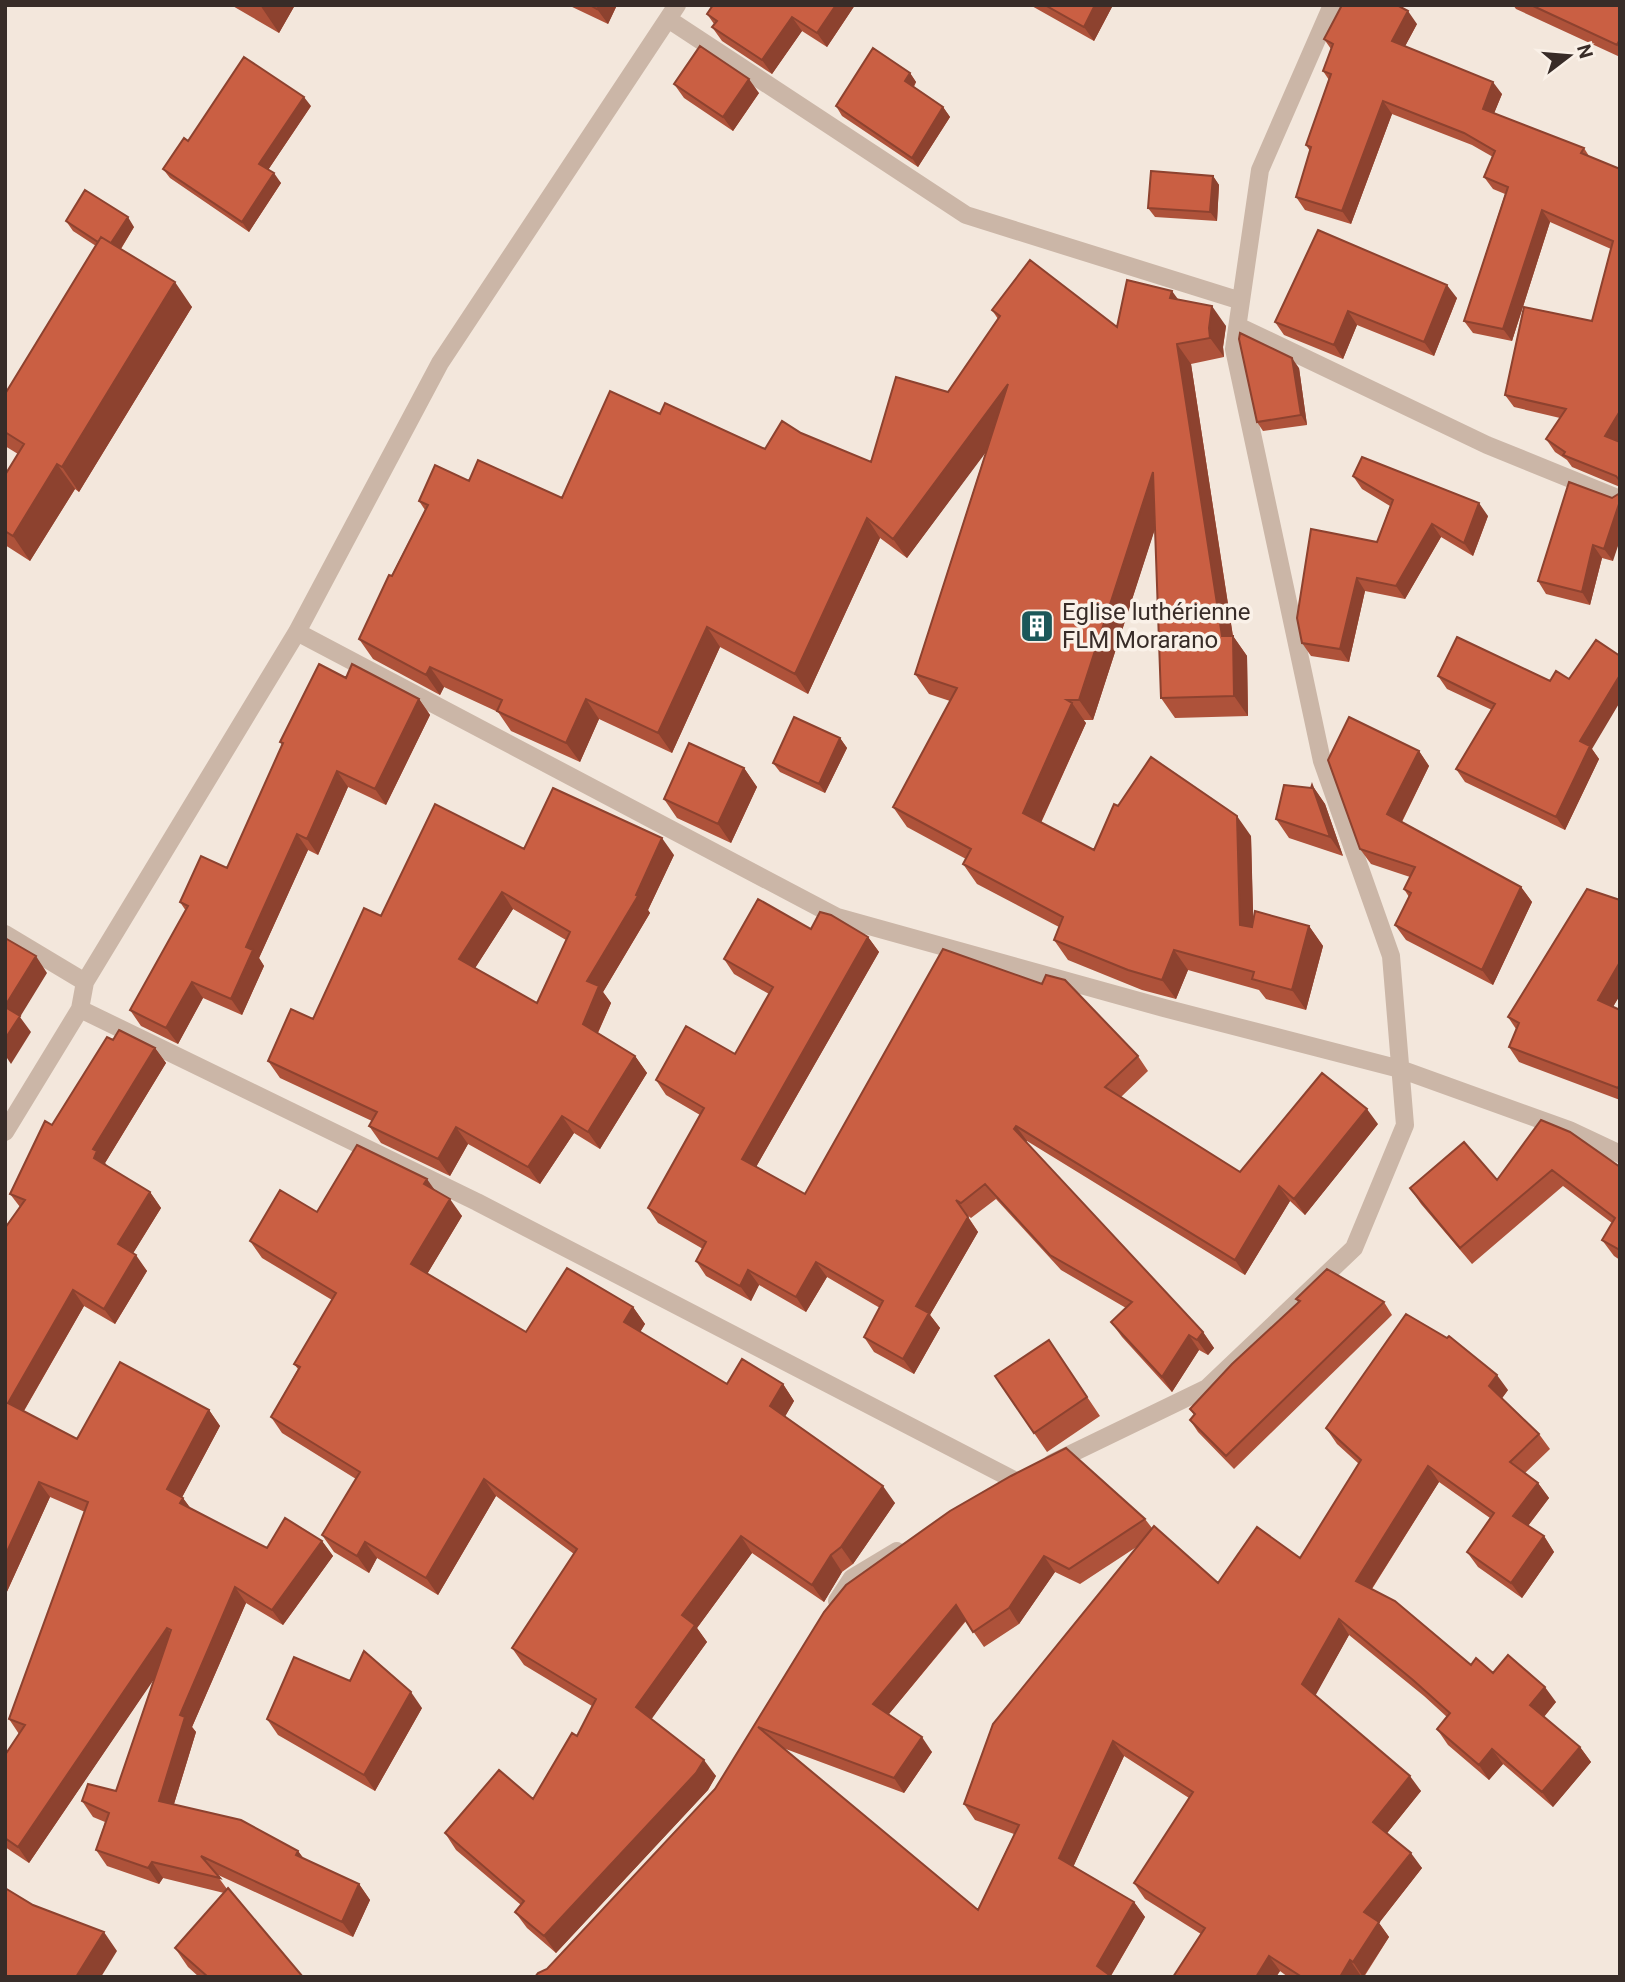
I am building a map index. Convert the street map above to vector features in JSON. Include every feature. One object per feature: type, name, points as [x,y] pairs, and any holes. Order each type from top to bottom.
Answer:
[{"type":"street","points":[[993,1494],[1207,1388],[1354,1248],[1405,1125],[1391,956],[1322,761],[1234,349],[1260,170],[1332,5]]},
{"type":"street","points":[[5,1132],[80,1009],[85,982],[297,632],[440,363],[673,12],[966,215],[1241,301]]},
{"type":"street","points":[[1238,326],[1486,445],[1620,499]]},
{"type":"street","points":[[297,632],[837,917],[1164,1008],[1400,1069],[1569,1129],[1620,1154]]},
{"type":"street","points":[[5,934],[85,982]]},
{"type":"street","points":[[80,1009],[1028,1475]]},
{"type":"street","points":[[831,1612],[852,1578],[911,1543]]},
{"type":"building","points":[[713,5],[836,5],[817,33],[792,17],[762,60],[712,27],[717,21],[707,14]]},
{"type":"building","points":[[1045,5],[1095,5],[1084,27]]},
{"type":"building","points":[[1342,5],[1397,5],[1408,11],[1392,41],[1493,82],[1483,109],[1584,148],[1581,153],[1620,169],[1620,411],[1605,436],[1620,442],[1620,481],[1616,476],[1563,455],[1565,452],[1546,439],[1566,409],[1505,395],[1524,307],[1592,321],[1613,241],[1542,210],[1503,329],[1464,321],[1508,187],[1484,177],[1495,151],[1464,133],[1383,101],[1342,211],[1296,197],[1311,147],[1306,145],[1331,74],[1323,71],[1333,44],[1324,39]]},
{"type":"building","points":[[1531,5],[1620,5],[1620,39],[1617,45]]},
{"type":"building","points":[[700,46],[749,79],[723,117],[674,84]]},
{"type":"building","points":[[873,48],[910,73],[905,81],[943,107],[912,158],[836,106]]},
{"type":"building","points":[[244,57],[304,97],[259,164],[274,173],[242,222],[163,169],[184,138],[188,141]]},
{"type":"building","points":[[1151,171],[1213,176],[1210,212],[1148,208]]},
{"type":"building","points":[[85,190],[128,217],[111,243],[101,237],[98,242],[66,221]]},
{"type":"building","points":[[1318,230],[1447,285],[1424,342],[1348,311],[1334,345],[1275,322]]},
{"type":"building","points":[[101,237],[175,282],[62,467],[57,464],[13,536],[5,531],[5,475],[24,444],[5,432],[5,394]]},
{"type":"building","points":[[1030,260],[1117,327],[1127,280],[1172,291],[1170,298],[1212,306],[1210,338],[1177,344],[1222,636],[1233,636],[1234,696],[1161,698],[1153,472],[1079,700],[1067,700],[1072,703],[1023,813],[1094,850],[1114,804],[1118,806],[1151,757],[1237,816],[1240,925],[1252,927],[1255,911],[1309,926],[1292,990],[1252,979],[1254,972],[1174,950],[1162,980],[1128,970],[1054,940],[1063,917],[963,864],[971,849],[893,807],[957,688],[915,674],[1008,384],[893,539],[867,518],[795,674],[707,627],[658,733],[586,699],[566,743],[497,711],[502,700],[430,667],[426,675],[359,639],[389,575],[392,576],[428,505],[419,501],[435,465],[469,481],[478,460],[562,498],[610,391],[660,414],[665,403],[765,449],[782,421],[801,433],[871,462],[896,377],[948,392],[1000,316],[992,310]]},
{"type":"building","points":[[1240,333],[1292,358],[1301,415],[1257,422],[1239,339]]},
{"type":"building","points":[[1362,457],[1479,503],[1464,543],[1432,524],[1396,586],[1357,578],[1340,649],[1302,643],[1297,618],[1311,529],[1377,542],[1393,500],[1353,476]]},
{"type":"building","points":[[1569,482],[1612,498],[1620,493],[1620,501],[1604,549],[1593,545],[1582,592],[1538,581]]},
{"type":"building","points":[[1457,637],[1550,681],[1556,671],[1569,679],[1596,640],[1620,656],[1620,675],[1580,741],[1590,746],[1556,817],[1456,769],[1495,704],[1438,676]]},
{"type":"building","points":[[319,664],[346,678],[352,664],[419,699],[375,789],[337,771],[307,839],[297,834],[246,947],[253,950],[231,999],[192,982],[166,1028],[130,1010],[188,906],[180,902],[201,856],[227,868],[283,743],[280,742]]},
{"type":"building","points":[[794,717],[840,738],[819,784],[773,763]]},
{"type":"building","points":[[1349,717],[1419,751],[1387,814],[1521,887],[1482,970],[1395,925],[1411,893],[1404,889],[1415,867],[1360,849],[1328,760]]},
{"type":"building","points":[[689,743],[744,768],[718,824],[664,799]]},
{"type":"building","points":[[1284,785],[1311,788],[1312,785],[1330,837],[1276,819]]},
{"type":"building","points":[[553,788],[662,838],[636,895],[638,896],[587,981],[599,986],[583,1024],[635,1056],[588,1132],[562,1116],[528,1167],[456,1127],[438,1159],[369,1126],[377,1112],[268,1061],[291,1009],[313,1019],[364,908],[381,916],[435,804],[524,849]],"holes":[[[502,892],[570,932],[537,1003],[459,959]]]},
{"type":"building","points":[[1587,889],[1620,900],[1620,962],[1598,1000],[1620,1010],[1618,1088],[1509,1047],[1519,1023],[1508,1017]]},
{"type":"building","points":[[758,899],[811,929],[820,912],[831,915],[868,937],[742,1159],[805,1194],[943,949],[1042,984],[1046,975],[1065,980],[1138,1056],[1105,1087],[1240,1172],[1322,1073],[1367,1109],[1294,1199],[1279,1186],[1235,1260],[1016,1126],[1014,1129],[1203,1332],[1197,1340],[1189,1335],[1162,1377],[1111,1322],[1132,1302],[1050,1255],[985,1184],[961,1203],[956,1200],[968,1217],[916,1306],[929,1313],[903,1359],[864,1337],[883,1301],[816,1262],[796,1297],[748,1270],[740,1286],[696,1261],[706,1242],[648,1208],[704,1108],[656,1080],[686,1026],[735,1054],[773,987],[724,959]]},
{"type":"building","points":[[5,938],[36,956],[5,1006]]},
{"type":"building","points":[[5,1007],[20,1016],[5,1039]]},
{"type":"building","points":[[119,1030],[155,1048],[93,1149],[97,1151],[94,1158],[150,1192],[118,1244],[136,1255],[104,1309],[73,1290],[8,1403],[77,1439],[120,1362],[209,1410],[167,1489],[183,1498],[180,1503],[267,1548],[285,1518],[322,1541],[272,1610],[235,1587],[180,1715],[185,1717],[159,1801],[241,1820],[298,1851],[296,1855],[359,1884],[342,1922],[201,1856],[220,1878],[152,1862],[148,1868],[96,1850],[109,1813],[82,1801],[88,1784],[116,1791],[171,1630],[167,1628],[18,1847],[5,1838],[5,1755],[25,1725],[9,1719],[88,1502],[39,1482],[5,1556],[5,1228],[25,1200],[10,1194],[45,1121],[52,1125],[107,1037],[113,1040]]},
{"type":"building","points":[[1541,1120],[1570,1132],[1620,1167],[1620,1250],[1602,1240],[1615,1218],[1552,1170],[1460,1248],[1410,1188],[1464,1142],[1497,1180]]},
{"type":"building","points":[[357,1145],[427,1179],[424,1184],[450,1199],[411,1264],[526,1332],[567,1268],[633,1307],[624,1322],[727,1384],[742,1359],[783,1384],[770,1406],[883,1486],[812,1585],[741,1536],[682,1615],[695,1625],[636,1707],[704,1760],[696,1773],[544,1936],[515,1912],[524,1901],[445,1833],[499,1770],[533,1799],[572,1733],[577,1736],[596,1699],[512,1648],[577,1549],[484,1479],[426,1578],[365,1542],[357,1556],[322,1535],[360,1472],[271,1417],[300,1367],[294,1364],[336,1293],[250,1241],[280,1190],[317,1212]]},
{"type":"building","points":[[1327,1269],[1384,1302],[1226,1456],[1190,1420],[1195,1414],[1190,1409],[1232,1364],[1300,1301],[1296,1299]]},
{"type":"building","points":[[1406,1314],[1447,1338],[1449,1336],[1497,1375],[1489,1386],[1539,1434],[1510,1462],[1538,1483],[1513,1516],[1544,1536],[1511,1583],[1467,1552],[1494,1513],[1428,1466],[1356,1581],[1395,1601],[1471,1665],[1476,1658],[1493,1673],[1508,1655],[1545,1687],[1530,1705],[1580,1747],[1542,1792],[1492,1749],[1479,1765],[1437,1729],[1450,1713],[1339,1619],[1302,1684],[1410,1776],[1373,1822],[1411,1853],[1364,1912],[1379,1922],[1340,1977],[1302,1977],[1269,1956],[1256,1977],[1173,1977],[1205,1928],[1134,1883],[1193,1792],[1113,1741],[1059,1858],[1134,1902],[1097,1966],[1112,1977],[535,1977],[547,1969],[715,1789],[824,1612],[846,1585],[950,1511],[1066,1448],[1145,1519],[1069,1569],[1044,1556],[1009,1608],[973,1632],[956,1605],[873,1704],[922,1737],[894,1778],[758,1727],[978,1910],[1019,1825],[964,1804],[993,1724],[1154,1526],[1218,1583],[1257,1527],[1300,1558],[1361,1460],[1326,1428]]},
{"type":"building","points":[[1049,1340],[1087,1397],[1034,1433],[995,1376]]},
{"type":"building","points":[[364,1651],[411,1692],[364,1775],[267,1719],[294,1657],[350,1681]]},
{"type":"building","points":[[5,1888],[33,1905],[104,1932],[76,1977],[5,1977]]},
{"type":"building","points":[[228,1888],[303,1977],[208,1977],[175,1948]]},
{"type":"place","name":"Eglise luthérienne FLM Morarano","points":[[1037,626]]}]
